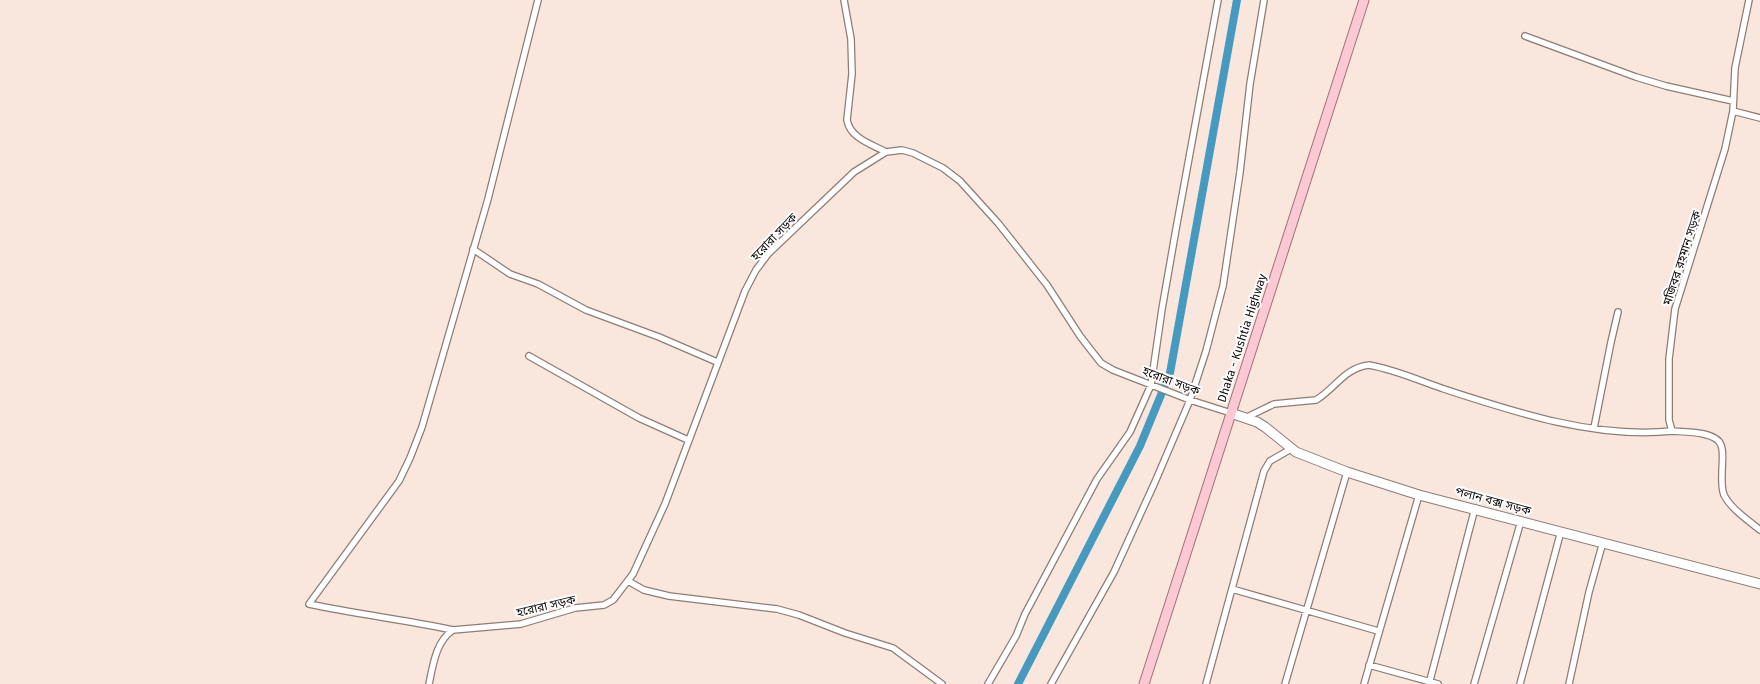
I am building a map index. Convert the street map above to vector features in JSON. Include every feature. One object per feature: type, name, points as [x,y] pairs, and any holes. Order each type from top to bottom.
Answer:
[{"type":"main road","name":"Dhaka - Kushtia Highway","points":[[1144,684],[1364,0]]},
{"type":"main road","name":"পলান বক্স সড়ক","points":[[1231,413],[1265,427],[1291,449],[1347,472],[1419,494],[1760,584]]},
{"type":"street","points":[[538,0],[488,199],[473,249],[510,274],[538,284],[586,310],[659,337],[717,362]]},
{"type":"street","points":[[844,0],[851,39],[852,74],[848,126],[856,136],[886,152]]},
{"type":"street","points":[[988,684],[1016,636],[1025,614],[1097,479],[1130,432],[1153,385],[1172,247],[1218,0]]},
{"type":"street","points":[[1051,684],[1114,572],[1190,400],[1206,351],[1223,286],[1240,172],[1250,84],[1264,0]]},
{"type":"street","name":"মজিবর রহমান সড়ক","points":[[1672,432],[1669,420],[1670,358],[1675,309],[1720,170],[1733,111],[1735,68],[1749,0]]},
{"type":"street","points":[[1525,36],[1636,77],[1666,86],[1733,101]]},
{"type":"street","points":[[1733,111],[1760,118]]},
{"type":"street","name":"হরোরা সড়ক","points":[[473,249],[422,428],[410,458],[399,481],[309,604],[453,630],[521,624],[575,608],[604,605],[613,600],[628,581],[644,551],[664,504],[745,291],[756,270],[768,254],[854,172],[886,152],[902,150],[913,153],[943,168],[960,181],[998,223],[1047,285],[1080,336],[1101,363],[1113,370],[1179,396],[1231,413]]},
{"type":"street","points":[[1594,428],[1618,312]]},
{"type":"street","points":[[529,356],[639,418],[688,440]]},
{"type":"street","points":[[1246,418],[1274,404],[1316,400],[1322,397],[1344,375],[1354,369],[1369,365],[1514,411],[1594,428],[1646,433],[1672,432],[1716,437],[1721,442],[1722,448],[1722,480],[1725,496],[1730,504],[1760,530]]},
{"type":"street","points":[[1206,684],[1266,465],[1275,457],[1291,449]]},
{"type":"street","points":[[1285,684],[1347,472]]},
{"type":"street","points":[[1364,684],[1419,494]]},
{"type":"street","points":[[1430,683],[1475,508]]},
{"type":"street","points":[[1474,684],[1521,521]]},
{"type":"street","points":[[1520,684],[1561,531]]},
{"type":"street","points":[[1569,684],[1589,592],[1603,542]]},
{"type":"street","points":[[628,581],[644,590],[655,593],[777,609],[799,616],[892,648],[942,684]]},
{"type":"street","points":[[1232,589],[1378,631]]},
{"type":"street","points":[[430,684],[438,647],[444,636],[453,630]]},
{"type":"street","points":[[1369,665],[1438,684]]},
{"type":"waterway","points":[[1018,684],[1140,446],[1170,373],[1237,0]]}]
